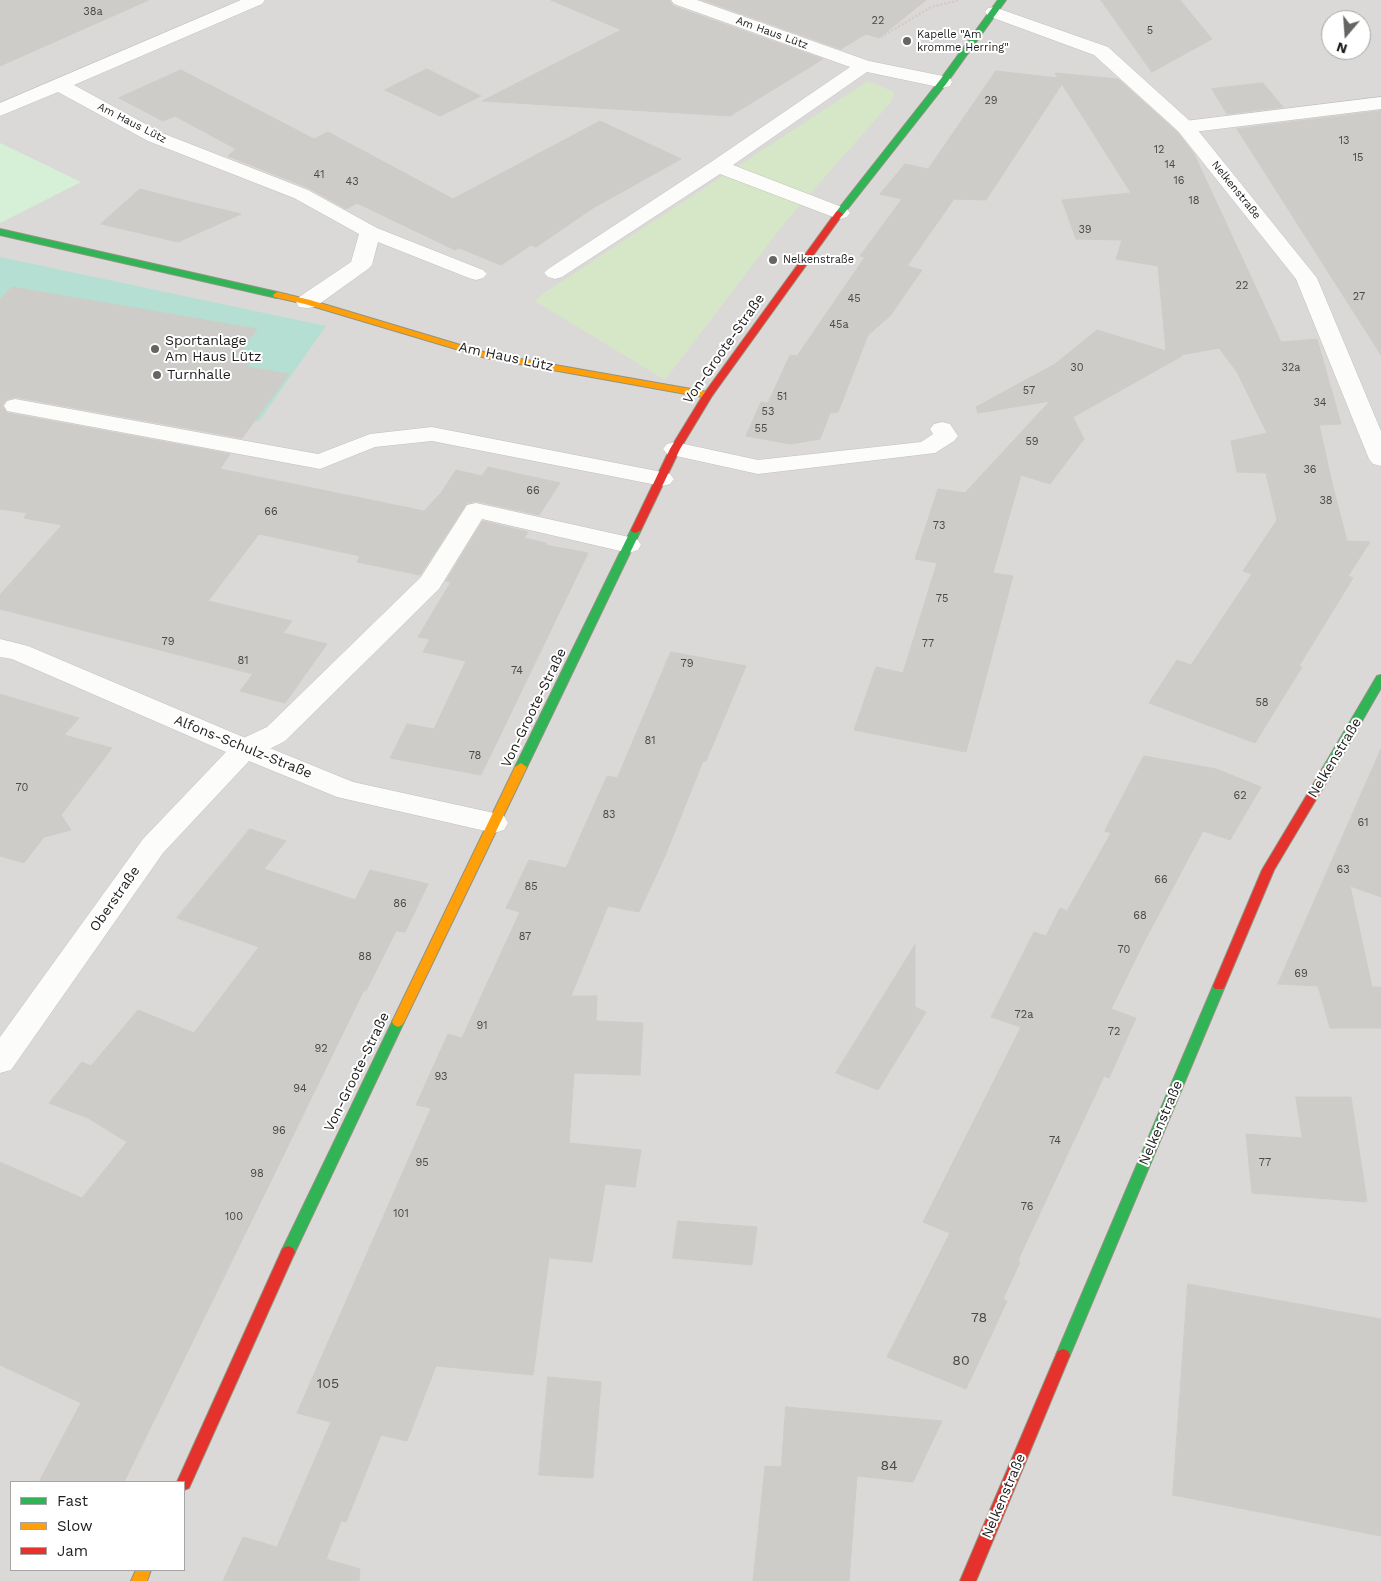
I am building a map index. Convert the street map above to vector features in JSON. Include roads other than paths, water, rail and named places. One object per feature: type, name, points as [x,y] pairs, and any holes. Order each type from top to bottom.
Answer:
[{"type":"street","points":[[0,110],[256,0]]},
{"type":"street","name":"Am Haus Lütz","points":[[680,0],[864,66],[943,82]]},
{"type":"street","name":"Von-Groote-Straße","points":[[185,1481],[300,1226],[676,449],[708,396],[840,213],[943,82],[998,6]]},
{"type":"street","name":"Nelkenstraße","points":[[998,6],[1101,51],[1185,126],[1306,278],[1381,459]]},
{"type":"street","points":[[555,273],[718,166],[864,66]]},
{"type":"street","name":"Am Haus Lütz","points":[[59,85],[155,137],[301,194],[370,232],[476,274]]},
{"type":"street","points":[[1185,126],[1381,103]]},
{"type":"street","points":[[718,166],[840,213]]},
{"type":"street","name":"Am Haus Lütz","points":[[0,232],[307,302],[486,355],[708,396]]},
{"type":"street","points":[[307,302],[361,265],[370,232]]},
{"type":"street","points":[[15,406],[320,462],[370,441],[432,434],[662,479]]},
{"type":"street","points":[[676,449],[758,467],[926,448],[946,436],[942,429]]},
{"type":"street","points":[[245,749],[276,734],[430,583],[476,510],[629,546]]},
{"type":"street","name":"Alfons-Schulz-Straße","points":[[0,648],[19,652],[245,749],[347,790],[494,823]]},
{"type":"street","name":"Nelkenstraße","points":[[968,1581],[1268,870],[1381,679]]},
{"type":"street","name":"Oberstraße","points":[[0,1061],[153,846],[245,749]]},
{"type":"place","name":"Kapelle \"Am kromme Herring\"","points":[[907,41]]},
{"type":"place","name":"Nelkenstraße","points":[[773,260]]},
{"type":"place","name":"Sportanlage Am Haus Lütz","points":[[155,349]]},
{"type":"place","name":"Turnhalle","points":[[157,375]]}]
